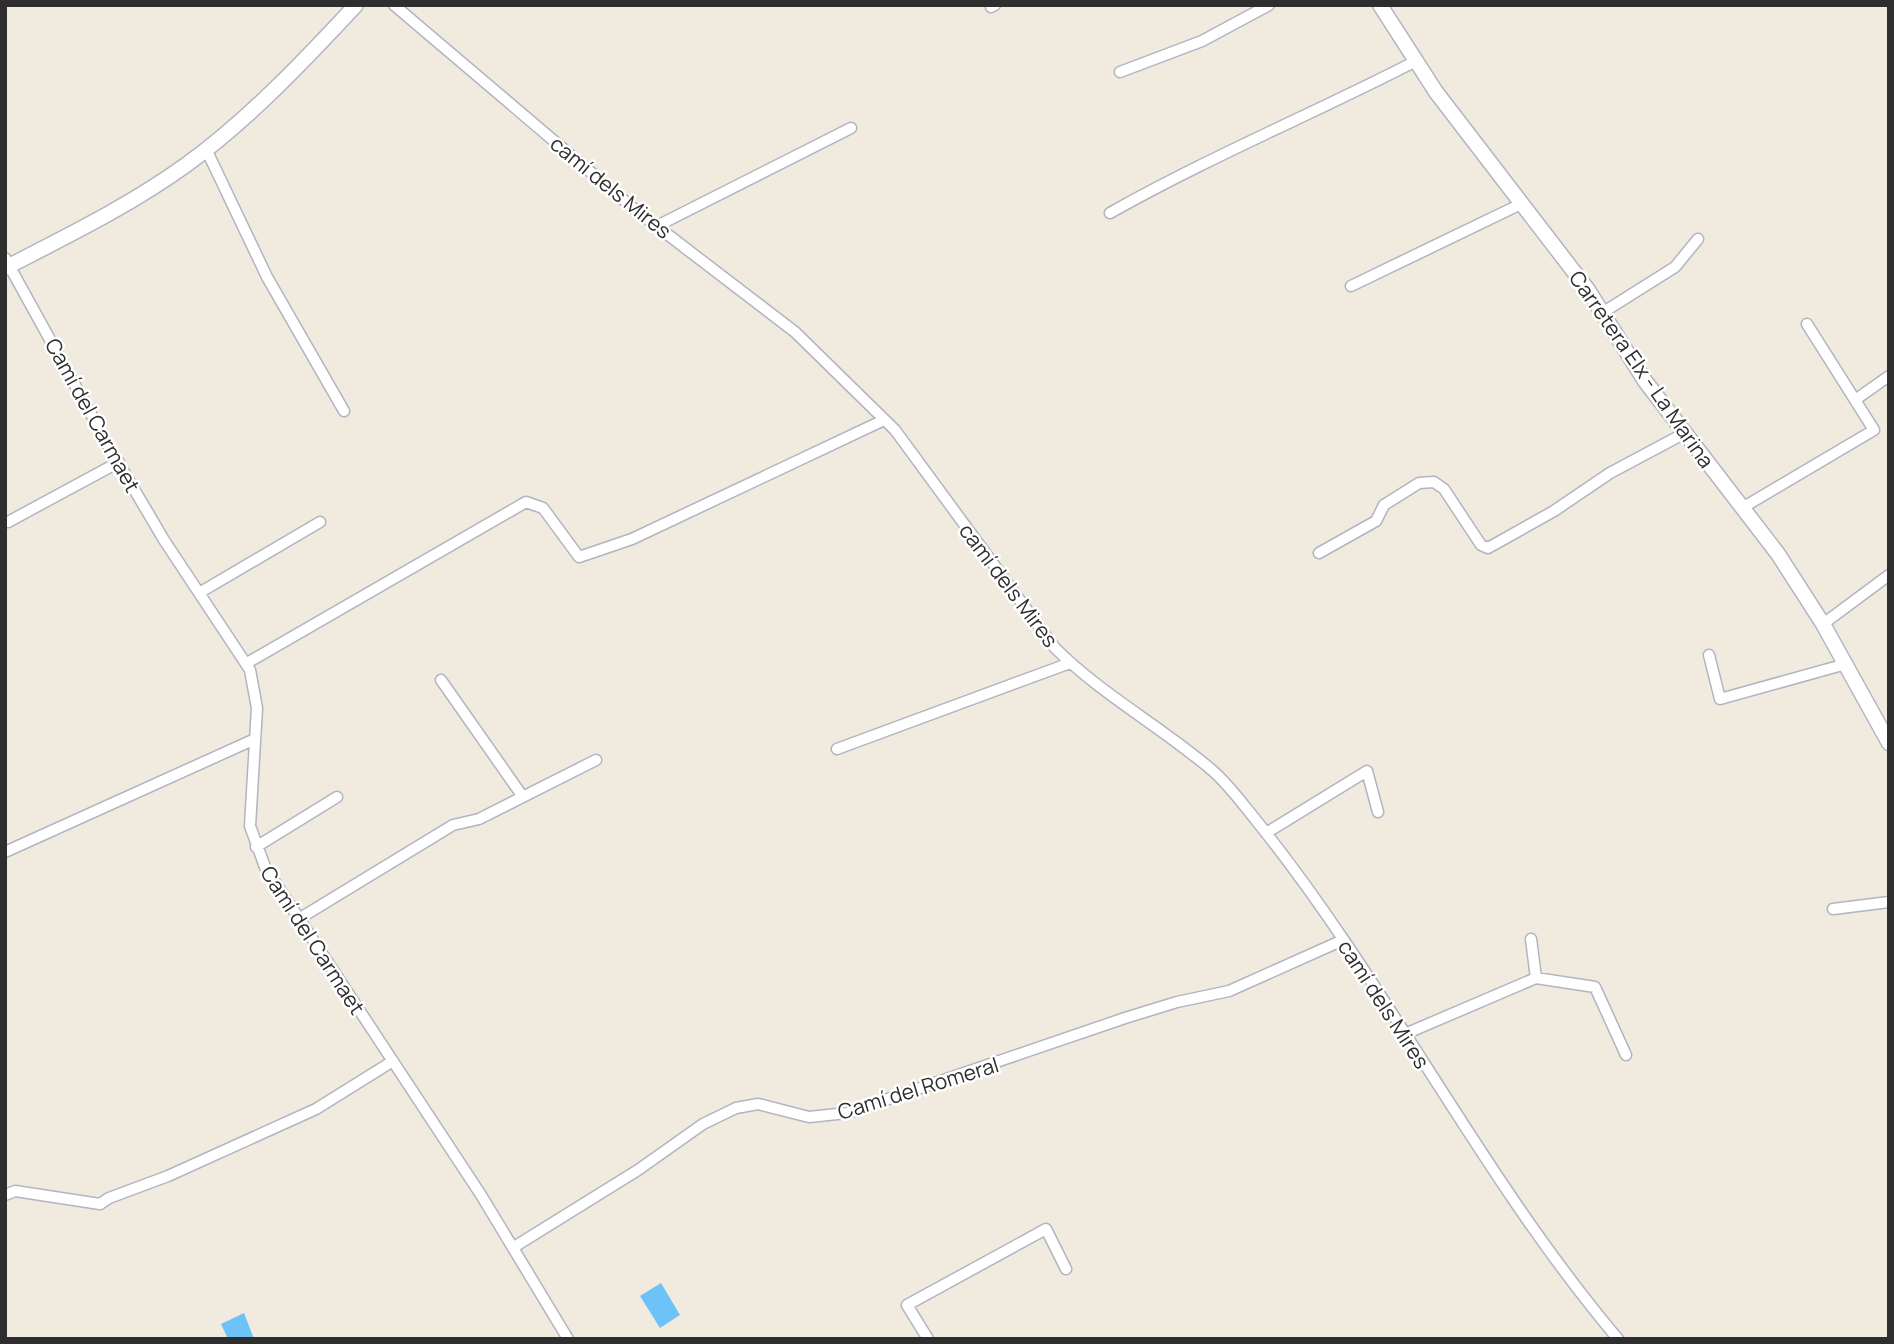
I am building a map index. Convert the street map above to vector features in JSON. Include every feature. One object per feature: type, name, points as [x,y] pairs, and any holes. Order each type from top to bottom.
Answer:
[{"type":"main road","points":[[7,264],[118,209],[206,149],[236,124],[356,5]]},
{"type":"main road","name":"Carretera Elx - La Marina","points":[[1380,5],[1416,61],[1602,313],[1645,381],[1778,554],[1823,624],[1889,743]]},
{"type":"street","name":"camí dels Mires","points":[[394,5],[657,226],[795,332],[884,420],[1040,631],[1070,663],[1216,773],[1266,833],[1343,940],[1484,1159],[1577,1289],[1618,1339]]},
{"type":"street","points":[[1120,72],[1202,40],[1269,5]]},
{"type":"street","points":[[1110,213],[1177,176],[1330,106],[1416,61]]},
{"type":"street","points":[[657,226],[851,128]]},
{"type":"street","points":[[206,149],[267,277],[344,411]]},
{"type":"street","points":[[1351,286],[1522,202]]},
{"type":"street","points":[[1602,313],[1675,267],[1698,239]]},
{"type":"street","name":"Camí del Carmaet","points":[[7,264],[119,462],[199,593],[247,663],[257,708],[250,826],[265,867],[514,1247],[568,1339]]},
{"type":"street","points":[[1742,508],[1874,430],[1807,324]]},
{"type":"street","points":[[1855,400],[1889,376]]},
{"type":"street","points":[[247,663],[526,502],[543,508],[579,557],[632,539],[884,420]]},
{"type":"street","points":[[1319,553],[1376,521],[1384,505],[1419,483],[1434,482],[1444,489],[1481,545],[1488,548],[1554,511],[1610,473],[1685,433]]},
{"type":"street","points":[[8,522],[119,462]]},
{"type":"street","points":[[199,593],[320,522]]},
{"type":"street","points":[[1823,624],[1889,575]]},
{"type":"street","points":[[1709,655],[1720,699],[1846,664]]},
{"type":"street","points":[[837,749],[1070,663]]},
{"type":"street","points":[[440,680],[523,797]]},
{"type":"street","points":[[5,852],[255,739]]},
{"type":"street","points":[[298,920],[453,825],[479,819],[596,760]]},
{"type":"street","points":[[1266,833],[1367,771],[1378,812]]},
{"type":"street","points":[[256,847],[337,797]]},
{"type":"street","points":[[1833,909],[1889,902]]},
{"type":"street","points":[[1531,939],[1536,978]]},
{"type":"street","name":"Camí del Romeral","points":[[514,1247],[638,1170],[703,1124],[736,1108],[758,1104],[809,1117],[847,1113],[1125,1018],[1177,1002],[1229,991],[1343,940]]},
{"type":"street","points":[[1405,1034],[1536,978],[1595,987],[1626,1055]]},
{"type":"street","points":[[5,1195],[15,1191],[100,1205],[109,1198],[168,1176],[316,1109],[393,1061]]},
{"type":"street","points":[[928,1339],[907,1305],[1046,1229],[1066,1269]]},
{"type":"water","points":[[661,1283],[680,1315],[660,1328],[640,1296]]},
{"type":"water","points":[[244,1313],[254,1339],[228,1339],[221,1324]]}]
